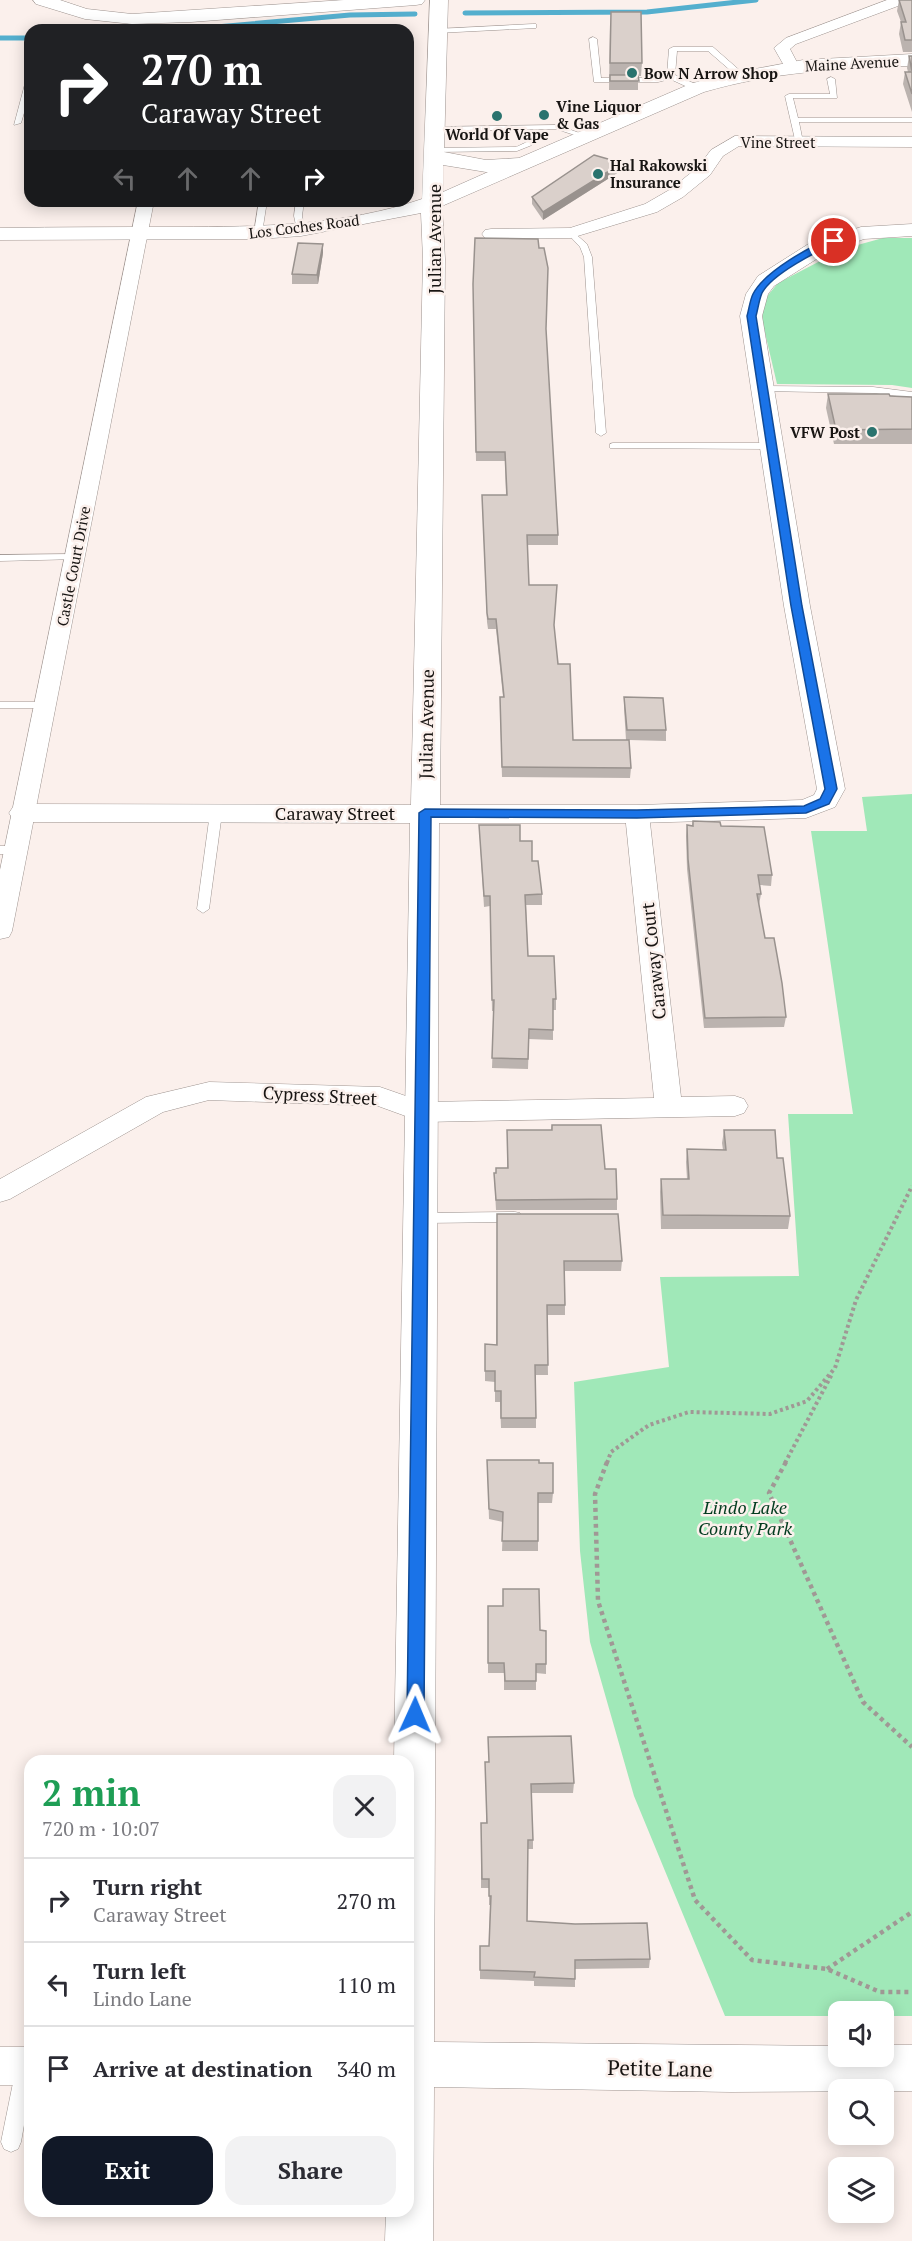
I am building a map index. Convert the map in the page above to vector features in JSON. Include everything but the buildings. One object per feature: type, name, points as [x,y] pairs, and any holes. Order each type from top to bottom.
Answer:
[{"type":"main road","points":[[42,0],[85,14],[123,18],[264,6],[405,0]]},
{"type":"main road","name":"Julian Avenue","points":[[414,1755],[434,270],[433,203],[439,0]]},
{"type":"main road","name":"Maine Avenue","points":[[791,66],[834,62],[912,60]]},
{"type":"main road","name":"Los Coches Road","points":[[0,234],[258,233],[301,230],[384,216],[433,203],[539,152],[587,137],[697,88],[741,75],[791,66]]},
{"type":"main road","points":[[435,153],[486,166],[539,152]]},
{"type":"main road","points":[[772,446],[751,316],[757,294],[766,281],[818,248],[834,241],[861,233],[912,230]]},
{"type":"main road","name":"Caraway Street","points":[[23,813],[637,814],[806,809],[825,801],[831,789],[797,606],[772,446]]},
{"type":"main road","name":"Petite Lane","points":[[414,2064],[731,2069],[912,2068]]},
{"type":"main road","name":"Julian Avenue","points":[[409,2217],[409,2241]]},
{"type":"street","points":[[791,66],[782,48],[791,41],[871,9],[901,0]]},
{"type":"street","name":"Vine Street","points":[[492,234],[571,233],[629,216],[677,193],[704,171],[717,153],[735,141],[912,142]]},
{"type":"street","name":"Castle Court Drive","points":[[0,931],[8,850],[23,813],[145,207]]},
{"type":"street","name":"Caraway Court","points":[[637,814],[669,1109]]},
{"type":"street","name":"Cypress Street","points":[[0,1192],[154,1104],[209,1091],[380,1097],[422,1112],[735,1106]]},
{"type":"lane","points":[[437,31],[533,26]]},
{"type":"lane","points":[[593,39],[597,80],[658,80],[671,76],[697,88]]},
{"type":"lane","points":[[671,76],[673,48],[710,49],[741,75]]},
{"type":"lane","points":[[799,142],[789,96],[834,96],[831,79]]},
{"type":"lane","points":[[17,123],[24,100]]},
{"type":"lane","points":[[794,120],[912,120]]},
{"type":"lane","points":[[528,127],[539,152]]},
{"type":"lane","points":[[435,129],[561,128],[587,137]]},
{"type":"lane","points":[[258,233],[262,207]]},
{"type":"lane","points":[[299,207],[298,216],[301,230]]},
{"type":"lane","points":[[571,233],[584,246],[588,257],[601,433]]},
{"type":"lane","points":[[763,389],[873,390],[912,395]]},
{"type":"lane","points":[[613,446],[772,446]]},
{"type":"lane","points":[[0,558],[75,557]]},
{"type":"lane","points":[[0,705],[45,705]]},
{"type":"lane","points":[[203,909],[216,813]]},
{"type":"lane","points":[[422,1218],[527,1217]]},
{"type":"lane","points":[[11,2142],[19,2066]]},
{"type":"path","points":[[912,1186],[856,1300],[835,1368],[769,1493],[863,1702],[912,1747]]},
{"type":"path","points":[[835,1368],[807,1401],[770,1414],[689,1412],[650,1425],[611,1452],[595,1494],[598,1601],[695,1900],[752,1960],[827,1969],[880,1992],[912,1992]]},
{"type":"path","points":[[827,1969],[912,1912]]},
{"type":"green space","points":[[883,238],[912,238],[912,388],[892,385],[777,384],[762,320],[764,300],[778,283],[843,249]]},
{"type":"green space","name":"Lindo Lake County Park","points":[[912,794],[912,2016],[894,2016],[894,2001],[828,2001],[828,2016],[725,2016],[634,1796],[590,1642],[580,1551],[574,1382],[669,1367],[660,1277],[799,1276],[788,1114],[853,1114],[811,831],[867,831],[862,797]]},
{"type":"waterway","points":[[465,13],[647,12],[756,0]]},
{"type":"waterway","points":[[249,24],[350,15],[415,14]]},
{"type":"waterway","points":[[0,38],[24,38]]},
{"type":"place","name":"Bow N Arrow Shop","points":[[632,73]]},
{"type":"place","name":"Vine Liquor & Gas","points":[[544,115]]},
{"type":"place","name":"World Of Vape","points":[[497,116]]},
{"type":"place","name":"Hal Rakowski Insurance","points":[[598,174]]},
{"type":"place","name":"VFW Post","points":[[872,432]]},
{"type":"route","points":[[415,1715],[425,813],[637,814],[806,809],[825,801],[831,789],[797,606],[751,316],[757,294],[766,281],[818,248],[834,241]]}]
